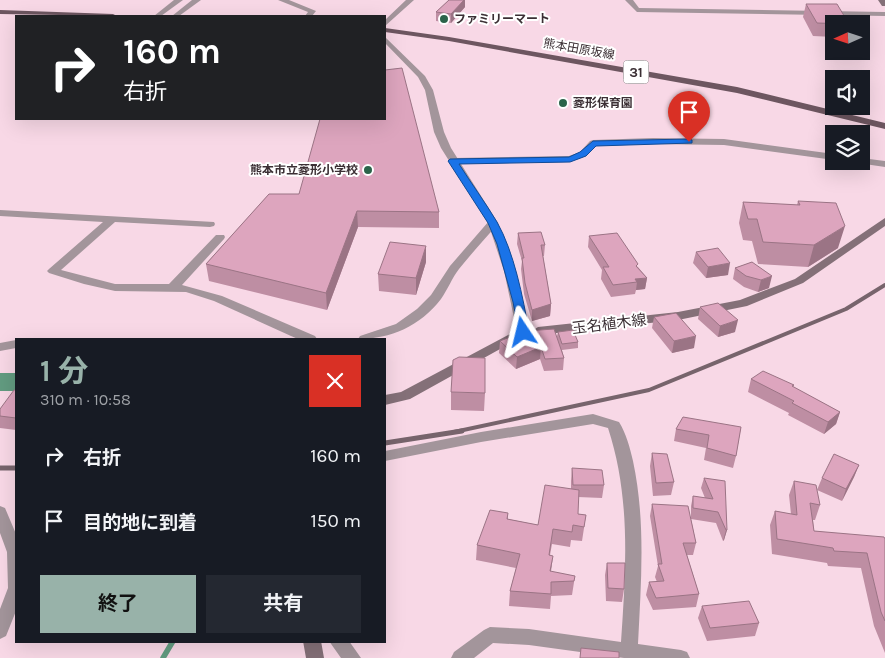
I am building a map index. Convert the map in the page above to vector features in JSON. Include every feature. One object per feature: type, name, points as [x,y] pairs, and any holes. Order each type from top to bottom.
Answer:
[{"type":"main road","points":[[882,0],[885,4]]},
{"type":"main road","points":[[0,12],[85,15]]},
{"type":"main road","name":"熊本田原坂線","points":[[386,30],[468,42],[727,88],[885,126]]},
{"type":"main road","name":"玉名植木線","points":[[386,400],[405,396],[523,332],[548,331],[678,316],[743,303],[800,281],[885,221]]},
{"type":"main road","points":[[312,643],[315,658]]},
{"type":"street","points":[[157,15],[179,0]]},
{"type":"street","points":[[176,15],[197,0]]},
{"type":"street","points":[[282,0],[312,10],[309,15]]},
{"type":"street","points":[[386,23],[410,0]]},
{"type":"street","points":[[629,0],[638,10],[885,14]]},
{"type":"street","points":[[386,40],[421,76],[429,90],[440,132],[453,161],[492,223],[510,271],[523,332]]},
{"type":"street","points":[[453,161],[570,159],[583,154],[593,144],[653,141],[724,142],[825,156]]},
{"type":"street","points":[[870,162],[885,164]]},
{"type":"street","points":[[0,214],[210,224]]},
{"type":"street","points":[[111,220],[53,272],[122,288],[185,289],[240,307],[307,338]]},
{"type":"street","points":[[367,338],[400,326],[421,312],[436,297],[454,268],[492,223]]},
{"type":"street","points":[[172,288],[220,237]]},
{"type":"street","points":[[0,347],[15,344]]},
{"type":"street","points":[[386,456],[482,437],[593,419],[614,425],[624,450],[631,492],[632,595],[629,651]]},
{"type":"street","points":[[0,512],[15,552]]},
{"type":"street","points":[[0,631],[15,591]]},
{"type":"street","points":[[460,658],[490,635],[529,637],[681,658]]},
{"type":"street","points":[[340,643],[352,658]]},
{"type":"building","points":[[449,0],[464,0],[451,14],[436,12]]},
{"type":"building","points":[[806,4],[837,4],[844,15],[825,15],[825,23],[817,23]]},
{"type":"building","name":"熊本市立菱形小学校","points":[[402,68],[439,212],[357,211],[326,293],[206,264],[269,194],[299,194],[320,120],[386,120],[386,70]]},
{"type":"building","points":[[798,201],[836,203],[845,226],[814,245],[763,242],[757,219],[748,219],[743,202],[800,205]]},
{"type":"building","points":[[541,232],[545,245],[541,245],[551,304],[532,310],[525,283],[522,258],[524,258],[518,233]]},
{"type":"building","points":[[617,233],[638,264],[636,266],[647,278],[635,279],[637,282],[613,285],[603,267],[609,267],[589,236]]},
{"type":"building","points":[[390,242],[426,246],[416,278],[378,274]]},
{"type":"building","points":[[718,248],[730,263],[708,267],[696,252]]},
{"type":"building","points":[[752,262],[772,276],[761,280],[746,276],[735,268]]},
{"type":"building","points":[[718,303],[738,320],[720,326],[700,307]]},
{"type":"building","points":[[676,313],[696,336],[674,341],[654,317]]},
{"type":"building","points":[[554,329],[564,358],[545,359],[541,347],[517,357],[500,341],[525,331]]},
{"type":"building","points":[[573,330],[578,342],[562,344],[558,332]]},
{"type":"building","points":[[459,357],[485,358],[485,393],[451,392],[453,360]]},
{"type":"building","points":[[763,371],[794,385],[792,386],[840,412],[828,422],[792,403],[794,401],[751,379]]},
{"type":"building","points":[[15,390],[15,418],[0,416],[0,409]]},
{"type":"building","points":[[683,417],[741,427],[736,456],[707,448],[709,435],[676,429]]},
{"type":"building","points":[[652,453],[667,454],[674,482],[656,483]]},
{"type":"building","points":[[834,454],[859,465],[846,489],[822,478]]},
{"type":"building","points":[[572,468],[602,470],[604,485],[573,485]]},
{"type":"building","points":[[704,478],[725,481],[727,530],[718,512],[693,508],[693,496],[713,499]]},
{"type":"building","points":[[794,481],[816,485],[820,505],[810,503],[814,531],[884,537],[885,621],[881,612],[867,553],[834,551],[833,548],[777,539],[775,511],[797,515]]},
{"type":"building","points":[[545,485],[579,490],[578,514],[586,515],[584,527],[573,525],[572,532],[553,529],[549,555],[553,556],[550,571],[575,576],[574,581],[551,582],[551,594],[510,591],[520,554],[477,545],[490,510],[508,513],[507,519],[538,525]]},
{"type":"building","points":[[652,504],[688,506],[696,543],[683,543],[699,594],[656,598],[649,582],[664,581],[658,564],[662,564]]},
{"type":"building","points":[[607,563],[625,563],[624,589],[608,588]]},
{"type":"building","points":[[749,601],[759,623],[710,628],[702,606]]},
{"type":"building","points":[[581,648],[619,652],[619,658],[580,658]]},
{"type":"waterway","points":[[0,382],[15,382]]},
{"type":"waterway","points":[[163,658],[172,643]]},
{"type":"railway","points":[[454,432],[649,390],[846,309],[885,285]]},
{"type":"railway","points":[[386,443],[462,431]]},
{"type":"railway","points":[[0,468],[15,468]]},
{"type":"place","name":"ファミリーマート","points":[[444,19]]},
{"type":"place","name":"菱形保育園","points":[[563,103]]},
{"type":"place","name":"熊本市立菱形小学校","points":[[368,170]]},
{"type":"route","points":[[523,332],[518,302],[502,244],[492,223],[453,161],[570,159],[583,154],[593,144],[653,141],[689,142]]}]
